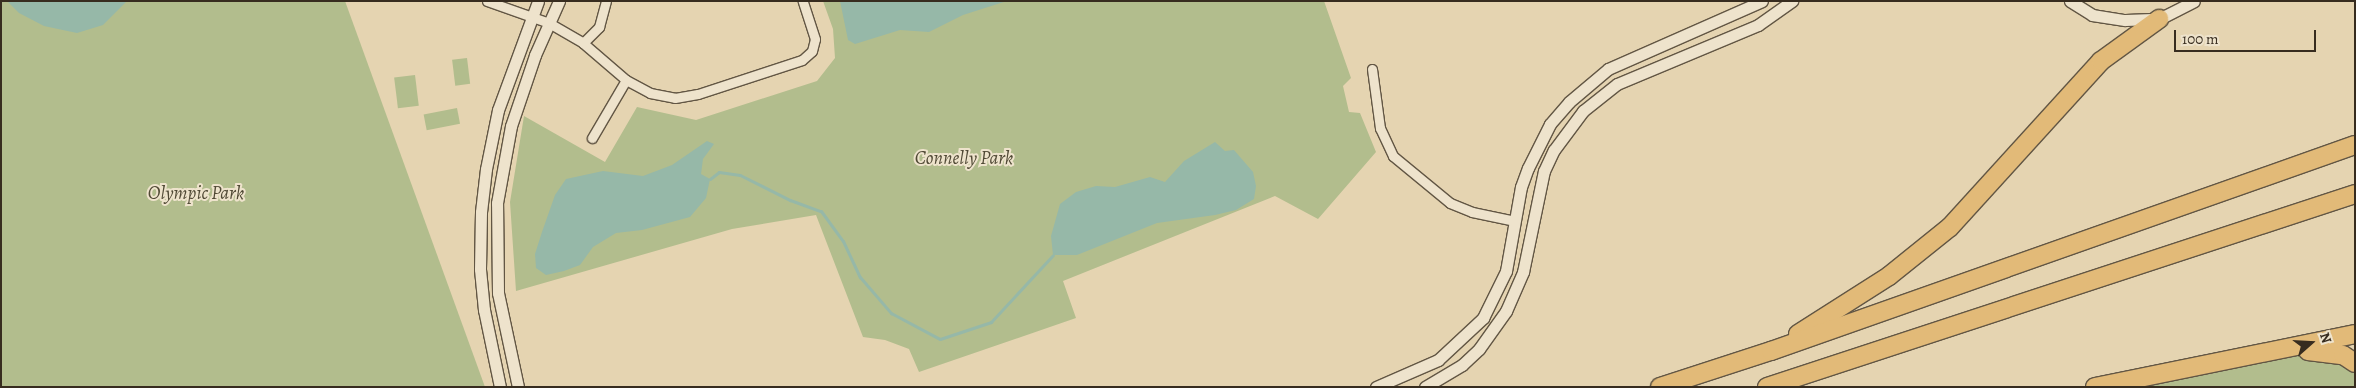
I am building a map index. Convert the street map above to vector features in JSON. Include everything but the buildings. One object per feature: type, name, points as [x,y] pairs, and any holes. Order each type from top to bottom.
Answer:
[{"type":"highway","points":[[1771,351],[1889,276],[1950,227],[2100,61],[2158,19]]},
{"type":"highway","points":[[1660,387],[1771,351],[2355,145]]},
{"type":"highway","points":[[1767,387],[2355,194]]},
{"type":"highway","points":[[2095,387],[2285,350],[2355,334]]},
{"type":"highway","points":[[2285,350],[2328,351],[2348,357],[2355,363]]},
{"type":"street","points":[[487,1],[549,23],[583,43],[626,80],[650,93],[675,98],[698,94],[802,60],[812,52],[816,39],[803,1]]},
{"type":"street","points":[[500,387],[484,314],[480,269],[481,212],[486,168],[498,110],[538,1]]},
{"type":"street","points":[[518,387],[498,293],[497,203],[511,126],[535,55],[559,1]]},
{"type":"street","points":[[583,43],[599,27],[606,1]]},
{"type":"street","points":[[1376,387],[1418,372],[1438,360],[1483,318],[1506,271],[1521,187],[1537,145],[1550,124],[1589,83],[1635,56],[1734,16],[1762,1]]},
{"type":"street","points":[[1426,387],[1468,360],[1496,328],[1506,311],[1523,272],[1544,171],[1554,150],[1583,111],[1617,84],[1758,25],[1792,1]]},
{"type":"street","points":[[2070,1],[2102,18],[2158,19],[2194,1]]},
{"type":"street","points":[[1372,69],[1380,128],[1393,156],[1450,203],[1472,212],[1515,221]]},
{"type":"street","points":[[592,138],[626,80]]},
{"type":"green space","name":"Olympic Park","points":[[1,1],[345,1],[485,387],[1,387]]},
{"type":"green space","name":"Connelly Park","points":[[823,1],[1324,1],[1351,78],[1343,86],[1349,112],[1360,113],[1376,152],[1318,219],[1275,196],[1063,281],[1076,318],[919,372],[909,349],[885,340],[863,337],[816,215],[732,229],[516,291],[510,202],[524,116],[605,162],[637,107],[696,120],[817,81],[835,58],[833,29]]},
{"type":"green space","points":[[467,58],[470,84],[455,86],[452,60]]},
{"type":"green space","points":[[415,75],[419,106],[398,108],[394,78]]},
{"type":"green space","points":[[457,108],[460,124],[427,130],[424,114]]},
{"type":"green space","points":[[2285,350],[2355,363],[2355,387],[2103,387]]},
{"type":"shaded area","points":[[7,1],[127,1],[103,25],[77,33],[44,26],[19,13]]},
{"type":"shaded area","points":[[840,1],[1007,1],[963,15],[929,32],[900,30],[855,44],[848,40]]},
{"type":"shaded area","points":[[707,141],[714,144],[703,159],[701,174],[710,179],[706,198],[690,217],[642,230],[616,233],[593,247],[580,265],[564,271],[546,275],[536,268],[535,254],[542,232],[555,195],[566,179],[603,171],[643,176],[672,165]]},
{"type":"shaded area","points":[[1215,142],[1225,151],[1234,150],[1253,172],[1256,186],[1254,199],[1236,210],[1215,215],[1157,223],[1077,255],[1053,255],[1051,236],[1060,204],[1076,192],[1096,186],[1115,187],[1150,177],[1165,182],[1184,161]]},
{"type":"waterway","points":[[710,179],[719,172],[740,175],[790,200],[821,211],[843,241],[860,277],[891,313],[940,339],[991,322],[1053,255]]}]
